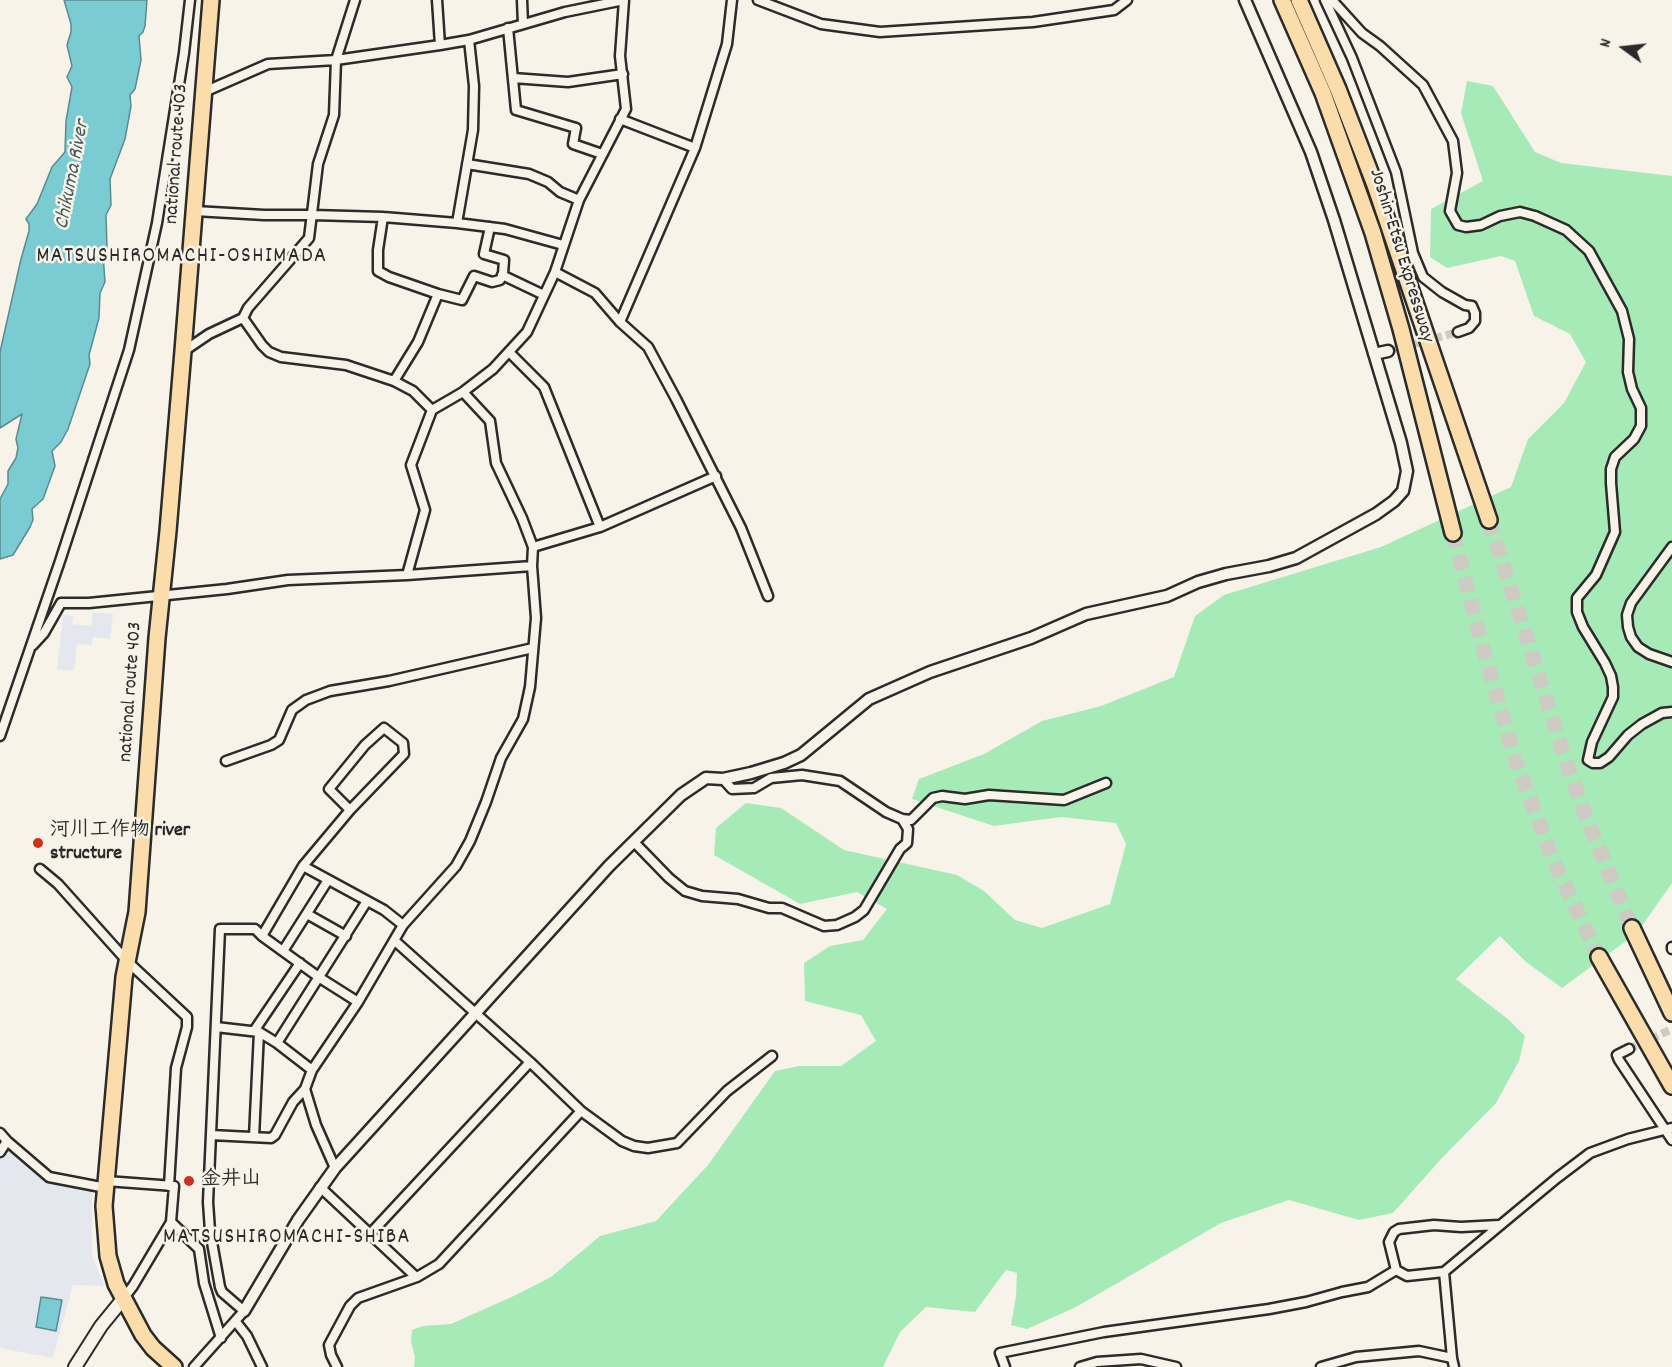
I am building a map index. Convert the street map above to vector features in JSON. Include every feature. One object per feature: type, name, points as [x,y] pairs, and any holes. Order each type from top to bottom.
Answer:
[{"type":"highway","name":"national route 403","points":[[174,1367],[153,1348],[143,1335],[123,1299],[108,1256],[104,1224],[127,961],[137,912],[211,0]]},
{"type":"highway","name":"Joshin-Etsu Expressway","points":[[1282,0],[1323,93],[1373,233],[1401,329],[1453,533]]},
{"type":"highway","name":"Joshin-Etsu Expressway","points":[[1299,0],[1338,89],[1375,184],[1489,520]]},
{"type":"highway","points":[[1632,928],[1672,1013]]},
{"type":"highway","points":[[1599,957],[1672,1086]]},
{"type":"main road","points":[[75,1367],[101,1326],[123,1299]]},
{"type":"street","points":[[0,736],[129,350],[157,223],[184,53],[190,0]]},
{"type":"street","points":[[183,351],[209,334],[243,318],[248,308],[309,238],[318,164],[334,115],[336,60],[355,0]]},
{"type":"street","points":[[437,0],[440,45]]},
{"type":"street","points":[[522,0],[523,24]]},
{"type":"street","points":[[204,92],[268,64],[336,60],[469,40],[565,12],[624,0],[620,56],[626,109],[579,200],[555,273],[527,332],[493,369],[463,392],[432,410],[411,465],[424,510],[407,575]]},
{"type":"street","points":[[620,322],[695,148],[727,44],[732,0]]},
{"type":"street","points":[[758,0],[821,24],[880,32],[1040,21],[1114,10],[1127,0]]},
{"type":"street","points":[[194,1367],[244,1311],[320,1187],[335,1168],[609,866],[681,795],[706,778],[723,779],[784,763],[801,755],[869,699],[930,672],[1031,638],[1086,614],[1167,596],[1198,582],[1296,558],[1376,514],[1403,491],[1407,471],[1401,443],[1334,220],[1311,152],[1245,0]]},
{"type":"street","points":[[1325,0],[1352,58],[1396,172],[1413,253],[1423,277],[1442,292],[1465,305],[1472,306],[1475,313],[1475,321],[1469,328],[1458,332]]},
{"type":"street","points":[[1332,0],[1362,33],[1423,85],[1454,141],[1457,173],[1450,211],[1458,225],[1466,227],[1481,225],[1500,216],[1520,212],[1566,230],[1589,251],[1622,312],[1629,339],[1628,372],[1632,389],[1641,408],[1641,426],[1634,439],[1615,457],[1611,469],[1611,483],[1616,532],[1596,575],[1577,598],[1576,612],[1605,663],[1613,687],[1613,697],[1592,742],[1588,760],[1600,763],[1642,724],[1662,713],[1672,712]]},
{"type":"street","points":[[508,28],[516,110],[576,128],[573,144],[602,154]]},
{"type":"street","points":[[457,223],[473,130],[474,86],[469,40]]},
{"type":"street","points":[[513,78],[568,82],[623,75]]},
{"type":"street","points":[[621,119],[695,148]]},
{"type":"street","points":[[467,164],[529,174],[579,200]]},
{"type":"street","points":[[195,211],[383,217],[457,223],[505,229],[563,245]]},
{"type":"street","points":[[383,217],[378,250],[378,271],[438,294],[462,300],[474,276],[492,282],[500,280],[502,275],[504,260],[484,254],[490,227]]},
{"type":"street","points":[[555,273],[595,293],[620,322],[648,347],[716,476],[741,528],[768,596]]},
{"type":"street","points":[[502,275],[544,295]]},
{"type":"street","points":[[394,381],[418,342],[438,294]]},
{"type":"street","points":[[243,318],[269,352],[281,357],[346,365],[394,381],[413,391],[432,410]]},
{"type":"street","points":[[1374,354],[1388,351]]},
{"type":"street","points":[[509,352],[544,387],[600,527]]},
{"type":"street","points":[[211,1135],[271,1138],[275,1135],[293,1102],[305,1089],[312,1070],[358,1002],[403,925],[456,866],[470,841],[501,758],[523,719],[530,687],[536,618],[532,566],[533,547],[496,463],[490,421],[463,392]]},
{"type":"street","points":[[533,547],[600,527],[716,476]]},
{"type":"street","points":[[1672,548],[1631,603],[1628,627],[1638,647],[1649,654],[1672,662]]},
{"type":"street","points":[[31,648],[44,633],[61,603],[88,603],[227,589],[288,580],[407,575],[532,566]]},
{"type":"street","points":[[226,761],[279,740],[292,710],[306,700],[330,691],[389,681],[533,648]]},
{"type":"street","points":[[262,936],[303,866],[350,810],[404,754],[403,743],[384,728],[365,745],[329,789],[350,810]]},
{"type":"street","points":[[723,779],[732,789],[754,788],[771,778],[802,775],[840,782],[886,812],[910,820],[933,798],[942,796],[965,799],[989,795],[1064,800],[1106,783]]},
{"type":"street","points":[[634,842],[685,891],[702,896],[738,899],[769,908],[782,908],[824,926],[837,925],[864,910],[900,849],[907,843],[908,829],[902,819]]},
{"type":"street","points":[[303,866],[368,902],[403,925]]},
{"type":"street","points":[[40,869],[58,884],[127,961],[187,1017],[187,1027],[176,1068],[169,1186]]},
{"type":"street","points":[[283,951],[328,880]]},
{"type":"street","points":[[277,1043],[368,902]]},
{"type":"street","points":[[307,914],[346,936]]},
{"type":"street","points":[[244,1311],[222,1292],[218,1279],[208,1202],[220,929],[255,929],[320,978],[358,1002]]},
{"type":"street","points":[[395,942],[530,1062],[581,1111],[622,1141],[634,1146],[664,1147],[677,1143],[727,1091],[772,1056]]},
{"type":"street","points":[[254,1137],[257,1031],[300,963]]},
{"type":"street","points":[[216,1027],[257,1031],[312,1070]]},
{"type":"street","points":[[1629,1049],[1617,1055],[1619,1060],[1668,1129],[1672,1140]]},
{"type":"street","points":[[370,1234],[530,1062]]},
{"type":"street","points":[[305,1089],[316,1125],[335,1168]]},
{"type":"street","points":[[337,1367],[329,1345],[350,1305],[363,1296],[417,1277],[439,1264],[581,1111]]},
{"type":"street","points":[[1499,1225],[1461,1227],[1434,1225],[1399,1228],[1389,1242],[1396,1270],[1407,1276],[1444,1272],[1590,1153],[1628,1139],[1668,1129]]},
{"type":"street","points":[[0,1133],[49,1177],[106,1185],[174,1186],[171,1222],[123,1299]]},
{"type":"street","points":[[0,1152],[7,1141]]},
{"type":"street","points":[[320,1187],[417,1277]]},
{"type":"street","points":[[171,1222],[199,1249],[204,1283],[221,1338]]},
{"type":"street","points":[[1005,1367],[999,1353],[1104,1332],[1306,1302],[1368,1287],[1396,1270]]},
{"type":"street","points":[[1321,1367],[1356,1357],[1419,1351],[1453,1363],[1444,1272]]},
{"type":"street","points":[[236,1322],[247,1336],[262,1367]]},
{"type":"street","points":[[1080,1367],[1097,1362],[1124,1359],[1141,1359],[1176,1367]]},
{"type":"shaded area","points":[[93,612],[113,614],[110,639],[93,637],[92,645],[77,644],[74,671],[57,669],[63,615],[73,616],[72,624],[91,626]]},
{"type":"shaded area","points":[[13,1146],[49,1181],[92,1186],[92,1255],[104,1286],[73,1285],[53,1358],[0,1348],[0,1157],[7,1148]]},
{"type":"green space","points":[[1467,81],[1493,86],[1535,152],[1561,163],[1672,176],[1672,883],[1637,933],[1562,988],[1526,962],[1500,936],[1456,979],[1509,1020],[1525,1036],[1519,1061],[1496,1103],[1441,1159],[1393,1213],[1359,1220],[1289,1200],[1221,1223],[1076,1307],[1027,1329],[1011,1325],[1017,1273],[1006,1270],[975,1312],[926,1307],[900,1332],[883,1367],[414,1367],[412,1330],[423,1326],[451,1324],[516,1295],[551,1277],[600,1236],[656,1221],[708,1165],[775,1071],[799,1066],[841,1066],[876,1041],[861,1015],[805,1001],[804,963],[830,946],[863,940],[887,909],[857,892],[800,904],[714,855],[716,828],[746,803],[781,808],[844,850],[957,875],[984,891],[1015,920],[1042,928],[1110,904],[1126,844],[1116,823],[1061,817],[994,826],[912,799],[919,779],[984,754],[1042,721],[1101,706],[1174,677],[1195,616],[1224,595],[1381,547],[1511,487],[1528,439],[1564,403],[1586,362],[1570,334],[1534,316],[1515,261],[1501,256],[1447,268],[1430,257],[1431,209],[1483,181],[1461,113]]},
{"type":"water","name":"Chikuma River","points":[[64,0],[147,0],[145,26],[139,36],[141,60],[135,89],[130,95],[131,106],[125,139],[110,179],[111,205],[106,215],[107,248],[103,254],[105,282],[100,293],[99,318],[89,355],[90,364],[68,429],[61,442],[52,451],[55,466],[43,499],[32,509],[33,520],[13,555],[0,559],[0,499],[8,484],[8,471],[16,458],[18,448],[16,439],[22,414],[0,428],[0,352],[29,231],[26,219],[37,204],[52,167],[65,152],[66,121],[72,87],[67,77],[72,66],[67,45],[71,24]]},
{"type":"water","points":[[41,1297],[62,1300],[56,1331],[36,1327]]},
{"type":"tunnel","points":[[1388,351],[1458,332]]},
{"type":"tunnel","points":[[1489,520],[1567,764],[1586,817],[1632,928]]},
{"type":"tunnel","points":[[1453,533],[1515,759],[1553,860],[1599,957]]},
{"type":"tunnel","points":[[1629,1049],[1672,1029]]},
{"type":"place","name":"河川工作物 river structure","points":[[38,843]]},
{"type":"place","name":"金井山","points":[[189,1181]]},
{"type":"district","name":"MATSUSHIROMACHI-OSHIMADA","points":[[182,258]]},
{"type":"district","name":"MATSUSHIROMACHI-SHIBA","points":[[287,1239]]}]
